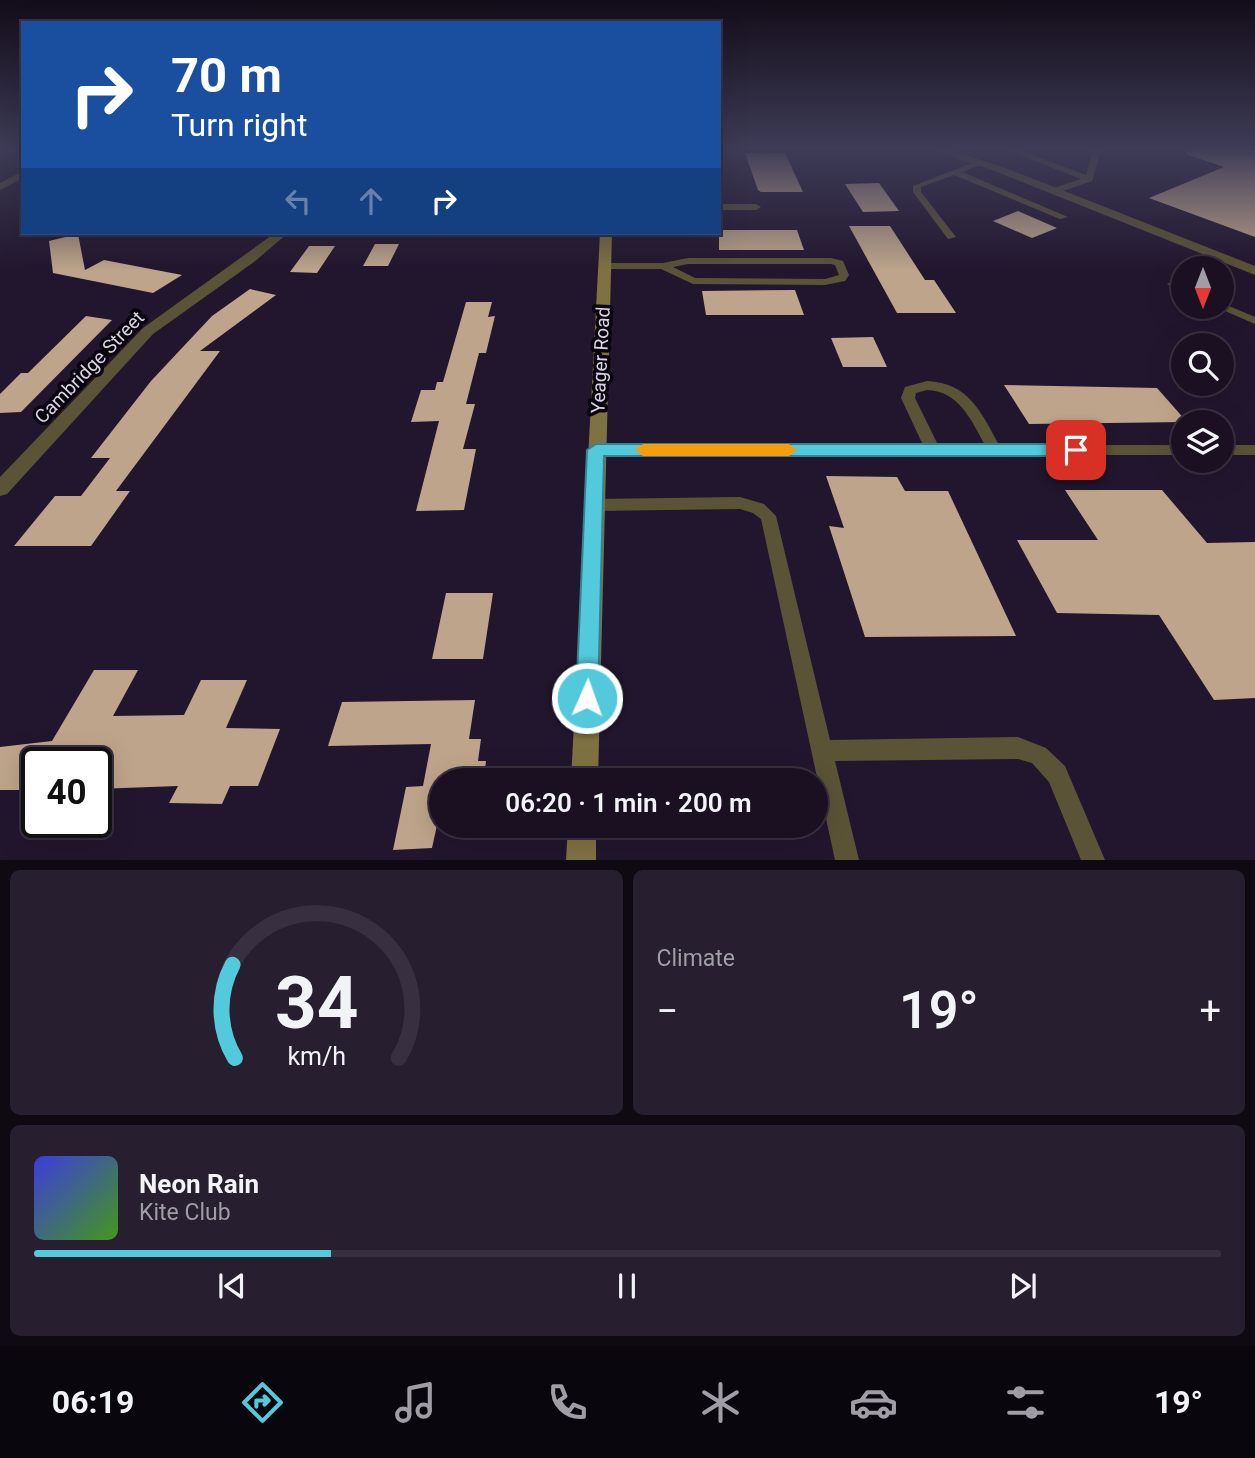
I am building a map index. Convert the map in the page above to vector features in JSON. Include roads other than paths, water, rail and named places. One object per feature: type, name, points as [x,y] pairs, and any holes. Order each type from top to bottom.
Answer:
[{"type":"street","points":[[1054,191],[1216,256]]},
{"type":"street","name":"Cambridge Street","points":[[0,489],[148,331],[176,308],[255,257],[280,235]]},
{"type":"street","name":"Yeager Road","points":[[584,768],[606,235]]},
{"type":"street","points":[[1234,263],[1255,271]]},
{"type":"street","points":[[581,859],[582,838]]},
{"type":"lane","points":[[917,190],[951,237]]},
{"type":"lane","points":[[999,190],[1063,217]]},
{"type":"lane","points":[[721,207],[756,207]]},
{"type":"lane","points":[[605,266],[663,266],[688,261],[831,261],[839,263],[844,275],[841,279],[825,282],[693,281],[663,266]]},
{"type":"lane","points":[[1234,311],[1255,321]]},
{"type":"lane","points":[[933,450],[908,398],[910,390],[921,385],[947,388],[962,394],[995,450]]},
{"type":"lane","points":[[596,450],[1171,450]]},
{"type":"lane","points":[[1234,450],[1255,450]]},
{"type":"lane","points":[[594,505],[740,503],[758,508],[768,516],[847,859]]},
{"type":"lane","points":[[822,751],[1018,748],[1039,755],[1057,774],[1093,859]]}]
